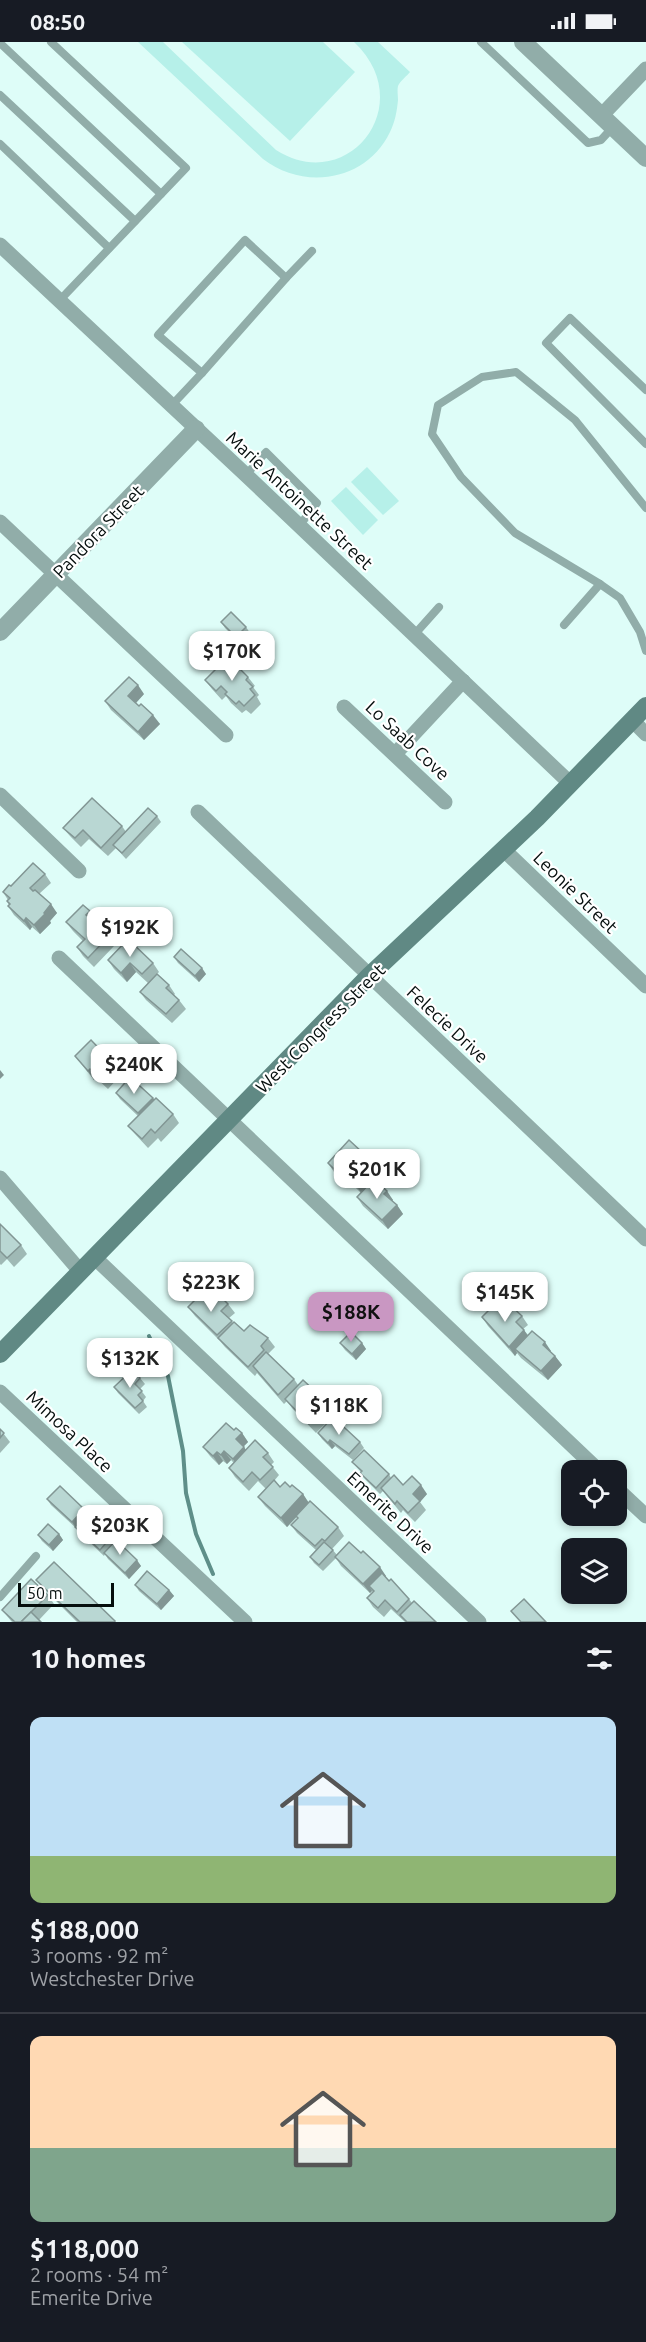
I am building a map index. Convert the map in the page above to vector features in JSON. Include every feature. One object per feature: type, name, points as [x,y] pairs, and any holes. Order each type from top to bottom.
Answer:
[{"type":"main road","name":"West Congress Street","points":[[0,1354],[369,976],[504,850],[646,706]]},
{"type":"street","points":[[523,42],[646,158]]},
{"type":"street","points":[[607,122],[646,69]]},
{"type":"street","name":"Marie Antoinette Street","points":[[0,245],[571,784]]},
{"type":"street","name":"Pandora Street","points":[[0,632],[196,429]]},
{"type":"street","points":[[0,522],[226,735]]},
{"type":"street","points":[[395,754],[463,681]]},
{"type":"street","name":"Lo Saab Cove","points":[[344,706],[445,802]]},
{"type":"street","points":[[632,720],[646,734]]},
{"type":"street","points":[[0,795],[79,871]]},
{"type":"street","name":"Felecie Drive","points":[[198,812],[646,1239]]},
{"type":"street","name":"Leonie Street","points":[[504,850],[646,986]]},
{"type":"street","points":[[59,958],[587,1460]]},
{"type":"street","points":[[0,1178],[81,1271]]},
{"type":"street","name":"Emerite Drive","points":[[94,1257],[479,1622]]},
{"type":"street","name":"Mimosa Place","points":[[0,1392],[245,1622]]},
{"type":"street","points":[[627,1498],[646,1516]]},
{"type":"lane","points":[[51,42],[186,168],[59,301]]},
{"type":"lane","points":[[481,42],[588,143],[601,140],[607,122]]},
{"type":"lane","points":[[1,44],[161,194]]},
{"type":"lane","points":[[0,95],[135,221]]},
{"type":"lane","points":[[0,144],[109,248]]},
{"type":"lane","points":[[202,373],[158,335],[245,240],[286,278]]},
{"type":"lane","points":[[171,406],[312,251]]},
{"type":"lane","points":[[646,390],[570,318],[546,343],[646,444]]},
{"type":"lane","points":[[645,506],[575,420],[516,372],[482,377],[438,405],[432,434],[460,477],[515,533],[620,598],[640,632],[646,651]]},
{"type":"lane","points":[[246,475],[266,452],[317,503],[299,526]]},
{"type":"lane","points":[[564,625],[600,584]]},
{"type":"lane","points":[[414,635],[439,607]]},
{"type":"lane","points":[[0,1597],[36,1556]]},
{"type":"shaded area","points":[[138,42],[163,42],[276,150],[303,161],[328,161],[350,152],[367,136],[377,116],[380,92],[373,66],[354,42],[378,42],[410,72],[398,86],[394,120],[380,149],[351,171],[333,176],[315,177],[297,175],[279,169],[263,159]]},
{"type":"shaded area","points":[[182,42],[323,42],[355,72],[290,141]]},
{"type":"shaded area","points":[[367,467],[399,501],[383,515],[351,482]]},
{"type":"shaded area","points":[[346,487],[378,520],[363,535],[331,501]]},
{"type":"building","points":[[231,612],[246,627],[236,637],[221,622]]},
{"type":"building","points":[[228,657],[248,677],[246,680],[253,687],[250,689],[255,695],[244,706],[239,701],[236,704],[225,694],[227,692],[221,686],[216,691],[205,680]]},
{"type":"building","points":[[129,677],[138,685],[128,696],[153,715],[138,732],[105,701]]},
{"type":"building","points":[[92,798],[122,826],[101,848],[83,830],[75,838],[63,828]]},
{"type":"building","points":[[148,808],[157,816],[122,853],[113,845]]},
{"type":"building","points":[[33,863],[45,874],[30,888],[51,904],[34,925],[26,918],[24,921],[8,906],[10,904],[7,901],[10,898],[3,892]]},
{"type":"building","points":[[83,905],[90,911],[86,915],[89,917],[97,911],[112,926],[106,932],[108,937],[88,958],[77,947],[85,939],[66,922]]},
{"type":"building","points":[[128,939],[153,963],[142,974],[130,963],[121,973],[108,960]]},
{"type":"building","points":[[181,949],[202,968],[195,976],[174,957]]},
{"type":"building","points":[[157,974],[169,985],[166,988],[179,1000],[166,1014],[140,992]]},
{"type":"building","points":[[91,1040],[115,1065],[102,1080],[90,1069],[88,1071],[75,1056]]},
{"type":"building","points":[[130,1077],[153,1098],[138,1113],[116,1093]]},
{"type":"building","points":[[156,1098],[173,1114],[155,1133],[151,1129],[142,1139],[128,1126]]},
{"type":"building","points":[[349,1140],[363,1153],[355,1161],[367,1173],[356,1185],[343,1174],[341,1176],[328,1163]]},
{"type":"building","points":[[374,1179],[387,1191],[384,1194],[397,1205],[382,1220],[357,1197]]},
{"type":"building","points":[[0,1224],[21,1245],[7,1258],[0,1251]]},
{"type":"building","points":[[202,1293],[213,1303],[220,1296],[228,1304],[221,1311],[232,1321],[217,1335],[188,1307]]},
{"type":"building","points":[[495,1304],[504,1312],[510,1305],[522,1316],[516,1322],[524,1330],[509,1347],[482,1317]]},
{"type":"building","points":[[234,1322],[244,1331],[250,1325],[268,1338],[261,1346],[264,1350],[248,1367],[218,1338]]},
{"type":"building","points":[[532,1331],[545,1342],[543,1345],[555,1356],[541,1371],[515,1349]]},
{"type":"building","points":[[351,1332],[362,1343],[352,1354],[340,1343]]},
{"type":"building","points":[[266,1352],[294,1379],[278,1395],[253,1366]]},
{"type":"building","points":[[132,1370],[140,1378],[135,1384],[142,1391],[138,1395],[143,1401],[135,1408],[114,1387]]},
{"type":"building","points":[[303,1380],[316,1392],[311,1398],[323,1410],[309,1424],[285,1399]]},
{"type":"building","points":[[333,1417],[360,1442],[349,1454],[330,1440],[328,1443],[318,1433]]},
{"type":"building","points":[[226,1423],[242,1433],[236,1439],[244,1447],[233,1459],[224,1451],[221,1455],[217,1452],[213,1456],[203,1447]]},
{"type":"building","points":[[255,1440],[268,1453],[263,1457],[273,1467],[260,1480],[252,1472],[243,1482],[229,1468]]},
{"type":"building","points":[[364,1450],[389,1474],[376,1488],[352,1462]]},
{"type":"building","points":[[394,1475],[403,1485],[412,1476],[421,1485],[413,1494],[420,1501],[408,1513],[397,1501],[395,1504],[381,1488]]},
{"type":"building","points":[[274,1480],[280,1487],[285,1482],[303,1494],[281,1518],[258,1497]]},
{"type":"building","points":[[60,1486],[84,1509],[72,1522],[47,1499]]},
{"type":"building","points":[[310,1501],[338,1527],[325,1541],[322,1539],[315,1546],[291,1525]]},
{"type":"building","points":[[88,1513],[112,1536],[100,1550],[75,1527]]},
{"type":"building","points":[[48,1524],[59,1534],[49,1545],[38,1535]]},
{"type":"building","points":[[116,1540],[137,1560],[125,1573],[104,1553]]},
{"type":"building","points":[[324,1542],[333,1550],[319,1565],[310,1557]]},
{"type":"building","points":[[349,1542],[380,1567],[363,1584],[335,1557]]},
{"type":"building","points":[[54,1562],[115,1621],[80,1622],[36,1580]]},
{"type":"building","points":[[147,1571],[169,1590],[157,1604],[135,1585]]},
{"type":"building","points":[[382,1573],[389,1581],[391,1579],[409,1599],[397,1612],[385,1600],[378,1608],[367,1598],[374,1591],[369,1586]]},
{"type":"building","points":[[31,1579],[48,1595],[21,1622],[15,1622],[2,1610]]},
{"type":"building","points":[[524,1599],[546,1622],[521,1622],[511,1611]]},
{"type":"building","points":[[414,1601],[436,1622],[407,1622],[400,1615]]},
{"type":"building","points":[[31,1612],[41,1622],[21,1622]]},
{"type":"waterway","points":[[149,1336],[168,1376],[183,1451],[186,1493],[196,1534],[213,1574]]}]
